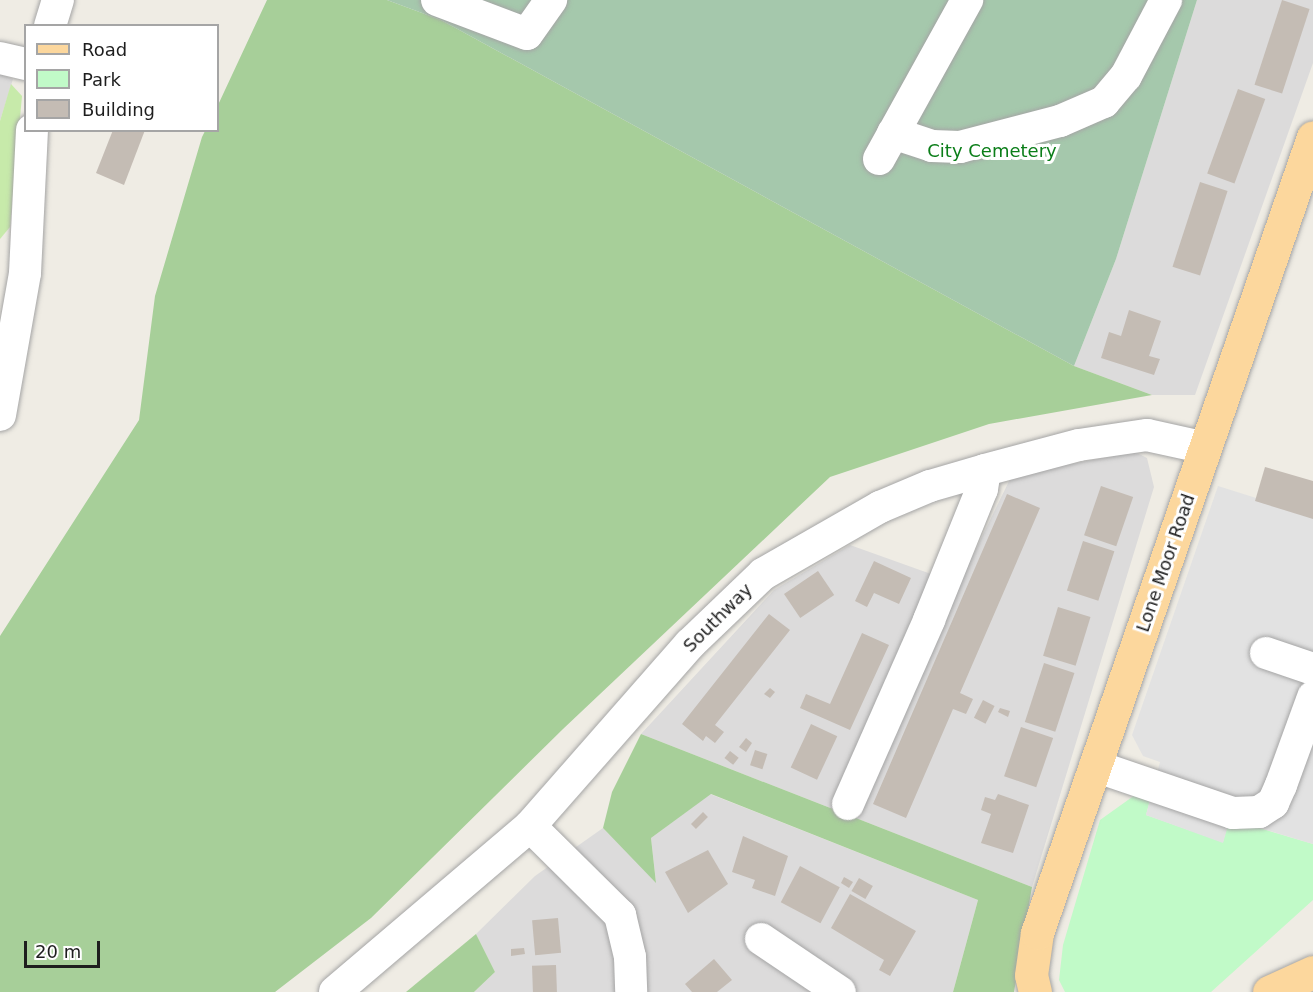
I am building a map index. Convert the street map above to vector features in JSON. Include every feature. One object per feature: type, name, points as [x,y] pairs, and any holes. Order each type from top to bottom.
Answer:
[{"type":"main road","name":"Lone Moor Road","points":[[1035,992],[1031,975],[1038,933],[1313,137]]},
{"type":"main road","points":[[1269,992],[1312,977]]},
{"type":"street","points":[[51,24],[58,0]]},
{"type":"street","points":[[437,0],[527,34],[551,0]]},
{"type":"street","points":[[968,0],[886,146],[960,147],[1060,121],[1104,102],[1126,76],[1166,0]]},
{"type":"street","points":[[0,58],[24,64]]},
{"type":"street","points":[[0,415],[13,272],[32,132]]},
{"type":"street","name":"Southway","points":[[335,992],[397,944],[530,826],[690,644],[763,574],[879,507],[930,486],[985,470],[1079,445],[1147,435],[1206,448]]},
{"type":"street","points":[[848,804],[929,620],[982,489],[985,470]]},
{"type":"street","points":[[1266,653],[1313,669]]},
{"type":"street","points":[[1095,766],[1233,813],[1259,812],[1273,803],[1313,698]]},
{"type":"street","points":[[530,826],[620,915],[630,957],[631,992]]},
{"type":"street","points":[[761,939],[840,992]]},
{"type":"shaded area","points":[[1197,0],[1313,0],[1313,63],[1195,395],[1152,395],[1074,366],[1116,259]]},
{"type":"shaded area","points":[[0,74],[13,79],[0,121]]},
{"type":"shaded area","points":[[1135,452],[1147,458],[1154,487],[1032,887],[641,734],[774,590],[850,545],[959,584],[1012,475]]},
{"type":"shaded area","points":[[1218,486],[1313,516],[1313,844],[1230,819],[1223,843],[1146,815],[1160,762],[1143,756],[1132,735]]},
{"type":"shaded area","points":[[710,794],[978,900],[953,992],[474,992],[495,972],[476,934],[535,876],[603,828],[656,882],[651,838]]},
{"type":"green space","points":[[267,0],[387,0],[441,20],[1074,366],[1152,395],[989,424],[830,477],[563,729],[371,918],[275,992],[0,992],[0,636],[139,420],[155,296],[202,137],[204,132],[219,132],[219,103]]},
{"type":"green space","name":"City Cemetery","points":[[387,0],[1197,0],[1116,259],[1074,366],[441,20]]},
{"type":"green space","points":[[11,84],[22,96],[10,227],[0,239],[0,121]]},
{"type":"green space","points":[[641,734],[1032,887],[1014,992],[953,992],[978,900],[711,794],[651,838],[656,883],[603,828],[612,792]]},
{"type":"green space","points":[[1135,795],[1150,800],[1146,815],[1223,842],[1229,819],[1313,844],[1313,900],[1211,992],[1065,992],[1059,980],[1063,945],[1100,820]]},
{"type":"green space","points":[[476,934],[495,972],[474,992],[406,992]]},
{"type":"building","points":[[1282,0],[1310,9],[1282,94],[1254,85]]},
{"type":"building","points":[[1238,89],[1265,99],[1234,183],[1207,174]]},
{"type":"building","points":[[112,132],[144,132],[124,185],[96,173]]},
{"type":"building","points":[[1200,182],[1228,191],[1200,276],[1172,267]]},
{"type":"building","points":[[1129,310],[1161,321],[1149,356],[1160,359],[1154,375],[1101,358],[1109,332],[1121,336]]},
{"type":"building","points":[[1265,467],[1313,481],[1313,519],[1255,501]]},
{"type":"building","points":[[1101,486],[1133,497],[1116,546],[1084,535]]},
{"type":"building","points":[[1007,494],[1040,508],[960,693],[973,699],[966,714],[953,709],[906,818],[873,804]]},
{"type":"building","points":[[1083,541],[1114,551],[1098,601],[1067,590]]},
{"type":"building","points":[[874,561],[911,578],[899,604],[874,593],[867,607],[855,601]]},
{"type":"building","points":[[818,571],[834,595],[800,618],[784,594]]},
{"type":"building","points":[[1058,607],[1091,617],[1076,666],[1043,656]]},
{"type":"building","points":[[769,614],[790,630],[715,725],[724,732],[715,743],[706,736],[703,741],[682,724]]},
{"type":"building","points":[[862,633],[889,645],[850,730],[800,708],[806,694],[830,704]]},
{"type":"building","points":[[1044,663],[1074,673],[1055,732],[1025,722]]},
{"type":"building","points":[[770,688],[775,692],[770,698],[764,694]]},
{"type":"building","points":[[983,700],[995,706],[986,724],[974,718]]},
{"type":"building","points":[[1000,708],[1010,711],[1008,717],[998,712]]},
{"type":"building","points":[[811,724],[837,736],[817,780],[791,768]]},
{"type":"building","points":[[1021,727],[1053,738],[1036,787],[1004,776]]},
{"type":"building","points":[[746,738],[752,743],[746,752],[739,747]]},
{"type":"building","points":[[755,750],[767,754],[762,769],[750,765]]},
{"type":"building","points":[[730,751],[739,758],[733,765],[724,758]]},
{"type":"building","points":[[998,794],[1029,805],[1013,853],[981,843],[991,814],[981,810],[985,797],[995,800]]},
{"type":"building","points":[[703,812],[708,817],[696,829],[691,824]]},
{"type":"building","points":[[743,836],[788,856],[775,896],[752,888],[755,880],[732,872]]},
{"type":"building","points":[[708,850],[728,884],[688,913],[665,872]]},
{"type":"building","points":[[800,866],[840,887],[820,923],[781,902]]},
{"type":"building","points":[[844,877],[853,882],[849,888],[841,883]]},
{"type":"building","points":[[859,878],[873,886],[865,899],[852,891]]},
{"type":"building","points":[[850,894],[916,931],[890,976],[879,970],[884,960],[831,928]]},
{"type":"building","points":[[558,918],[561,953],[535,955],[532,920]]},
{"type":"building","points":[[524,948],[525,954],[511,956],[511,949]]},
{"type":"building","points":[[714,959],[732,980],[717,992],[692,992],[685,984]]},
{"type":"building","points":[[556,965],[557,992],[533,992],[532,966]]}]
